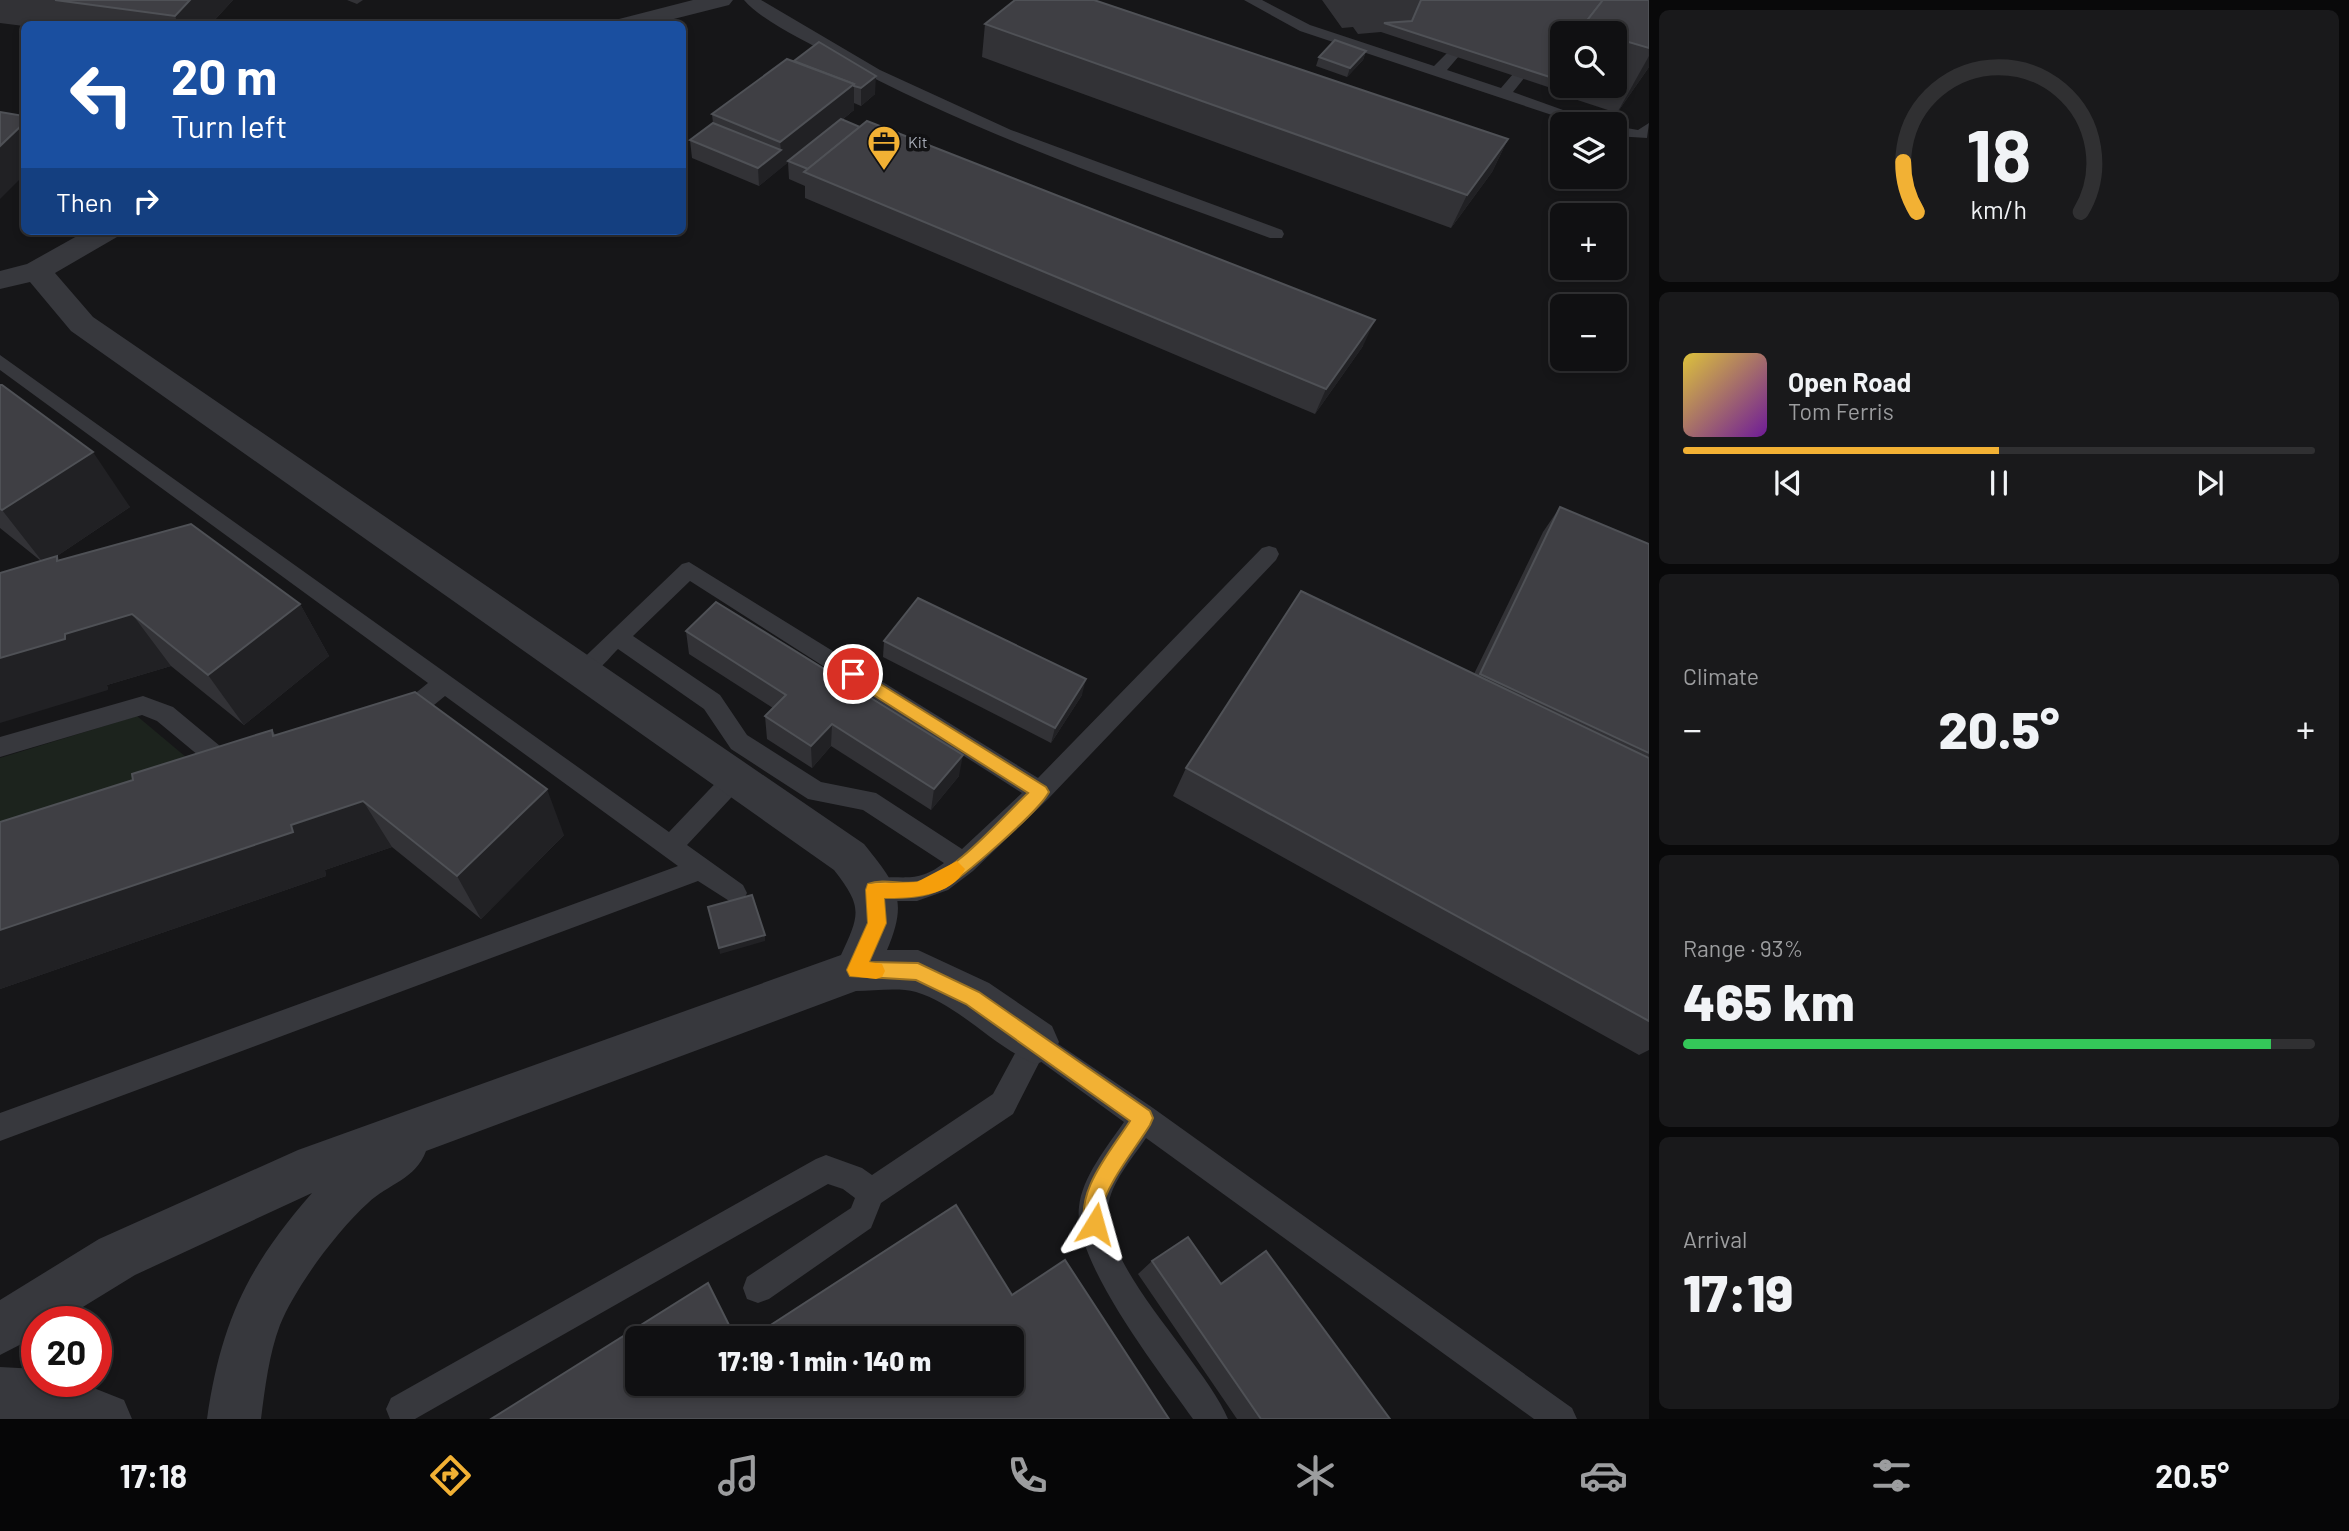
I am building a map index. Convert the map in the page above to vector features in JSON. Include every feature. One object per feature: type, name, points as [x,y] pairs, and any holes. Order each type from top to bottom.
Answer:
[{"type":"street","points":[[640,21],[721,0]]},
{"type":"street","points":[[0,280],[37,271],[100,235]]},
{"type":"street","points":[[37,271],[82,324],[849,857],[875,890],[877,923],[856,970]]},
{"type":"street","points":[[0,1329],[117,1257],[298,1174],[856,970],[918,971],[973,998],[1036,1042]]},
{"type":"street","points":[[234,1419],[239,1382],[257,1316],[292,1254],[351,1185],[450,1118]]},
{"type":"street","points":[[0,1393],[50,1397],[105,1419]]},
{"type":"lane","points":[[751,0],[806,37],[871,73],[975,122],[1276,234]]},
{"type":"lane","points":[[1251,0],[1305,28],[1558,112]]},
{"type":"lane","points":[[1437,72],[1452,56]]},
{"type":"lane","points":[[1504,94],[1518,77]]},
{"type":"lane","points":[[1627,133],[1641,135],[1649,128]]},
{"type":"lane","points":[[0,361],[55,401],[228,538],[444,683],[734,893]]},
{"type":"lane","points":[[34,414],[55,401]]},
{"type":"lane","points":[[875,890],[917,890],[939,882],[964,863],[1041,792],[1269,554]]},
{"type":"lane","points":[[581,671],[688,570],[1041,792]]},
{"type":"lane","points":[[617,637],[712,702],[739,742],[805,785],[816,792],[868,800],[964,863]]},
{"type":"lane","points":[[372,722],[415,706],[444,683]]},
{"type":"lane","points":[[0,747],[144,705],[165,714],[230,768]]},
{"type":"lane","points":[[205,776],[256,760]]},
{"type":"lane","points":[[670,847],[735,778]]},
{"type":"lane","points":[[0,1127],[701,869]]},
{"type":"lane","points":[[758,1288],[861,1219],[871,1193],[1003,1104],[1036,1042],[1562,1419]]},
{"type":"lane","points":[[1143,1118],[1092,1210],[1097,1239],[1112,1272],[1212,1419]]},
{"type":"lane","points":[[402,1409],[825,1169],[852,1178],[871,1193]]},
{"type":"shaded area","points":[[137,716],[199,768],[0,831],[0,758]]},
{"type":"building","points":[[55,0],[190,0],[175,16]]},
{"type":"building","points":[[1015,0],[1094,0],[1508,139],[1467,195],[985,24]]},
{"type":"building","points":[[1421,0],[1603,0],[1587,21],[1550,21],[1550,77],[1384,23],[1412,21]]},
{"type":"building","points":[[1603,0],[1649,0],[1649,48],[1627,42],[1627,21],[1587,21]]},
{"type":"building","points":[[1335,40],[1366,51],[1350,68],[1319,57]]},
{"type":"building","points":[[819,42],[876,76],[861,88],[794,61]]},
{"type":"building","points":[[787,59],[854,84],[780,142],[712,114]]},
{"type":"building","points":[[0,112],[21,116],[21,126],[0,146]]},
{"type":"building","points":[[841,119],[860,127],[808,169],[788,161]]},
{"type":"building","points":[[867,121],[1375,320],[1326,389],[804,172]]},
{"type":"building","points":[[713,123],[781,150],[758,168],[690,140]]},
{"type":"building","points":[[0,385],[93,452],[2,510],[0,509]]},
{"type":"building","points":[[1560,507],[1649,544],[1649,753],[1480,674]]},
{"type":"building","points":[[191,524],[300,604],[208,675],[132,614],[65,634],[65,639],[0,658],[0,573],[57,556],[57,561]]},
{"type":"building","points":[[1301,591],[1649,758],[1649,1021],[1186,768]]},
{"type":"building","points":[[918,598],[1086,679],[1055,728],[884,641]]},
{"type":"building","points":[[716,602],[963,755],[934,789],[832,724],[811,746],[765,716],[786,695],[686,631]]},
{"type":"building","points":[[415,692],[547,789],[457,876],[363,801],[291,825],[293,832],[0,930],[0,822],[133,780],[132,774],[272,730],[273,736]]},
{"type":"building","points":[[752,895],[765,935],[719,948],[708,907]]},
{"type":"building","points":[[956,1205],[1012,1295],[1065,1260],[1169,1419],[491,1419],[625,1335],[625,1396],[1024,1396],[1024,1326],[769,1326]]},
{"type":"building","points":[[1188,1237],[1221,1284],[1266,1251],[1390,1419],[1261,1419],[1152,1261]]},
{"type":"building","points":[[708,1283],[730,1326],[639,1326]]},
{"type":"slow traffic","points":[[876,971],[856,970],[877,923],[875,890],[917,890],[939,882],[957,869]]},
{"type":"place","name":"Kit","points":[[884,172]]},
{"type":"route","points":[[853,674],[1041,792],[964,863],[939,882],[917,890],[875,890],[877,923],[856,970],[918,971],[973,998],[1143,1118],[1102,1185],[1092,1210],[1095,1224]]}]
